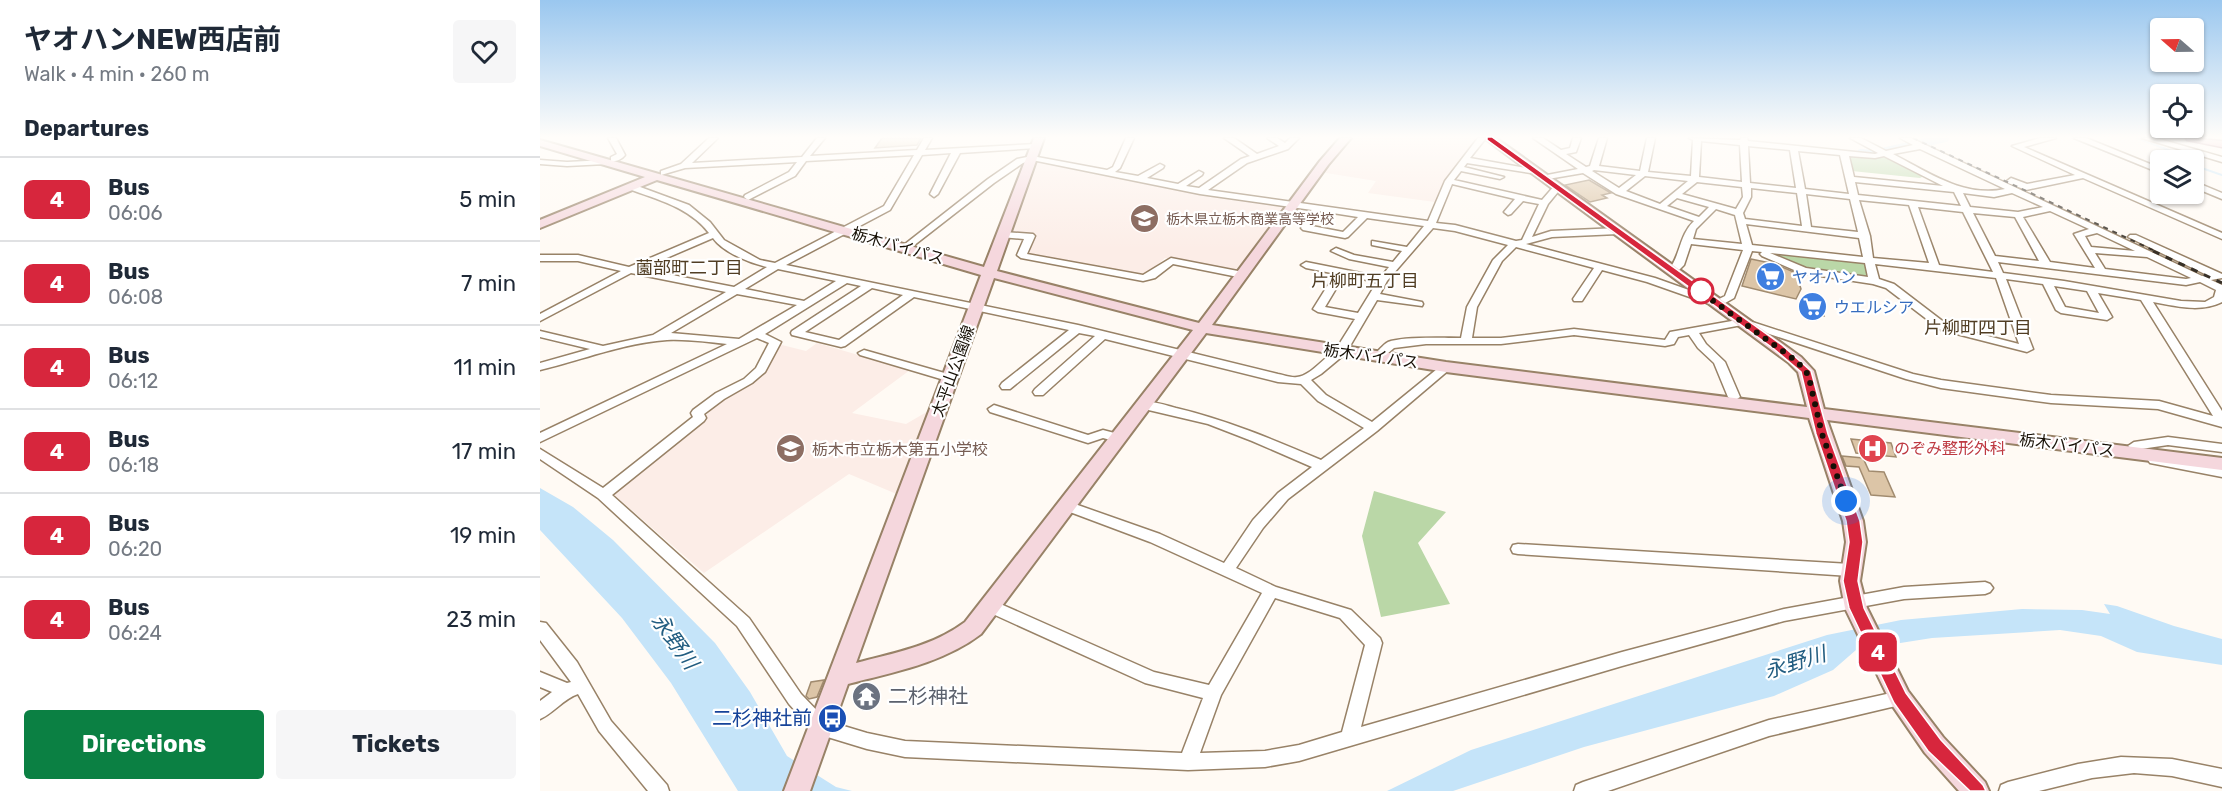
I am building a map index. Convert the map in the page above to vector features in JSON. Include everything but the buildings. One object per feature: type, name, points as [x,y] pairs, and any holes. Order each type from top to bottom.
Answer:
[{"type":"main road","points":[[540,224],[660,175]]},
{"type":"main road","name":"栃木バイパス","points":[[660,175],[748,197],[848,229]]},
{"type":"main road","name":"栃木バイパス","points":[[660,175],[991,269],[1204,325],[1446,367],[1815,409],[2125,449],[2222,464]]},
{"type":"main road","name":"太平山公園線","points":[[797,791],[1026,175]]},
{"type":"main road","points":[[839,677],[951,643],[973,628],[1243,275],[1315,175]]},
{"type":"main road","points":[[1541,175],[1802,366],[1809,378],[1815,409],[1853,521],[1856,542],[1850,570],[1855,604],[1898,694],[1935,745],[1976,791]]},
{"type":"main road","name":"栃木バイパス","points":[[1343,349],[1383,352],[1815,409]]},
{"type":"main road","name":"栃木バイパス","points":[[2125,449],[2222,457]]},
{"type":"street","points":[[748,197],[790,175]]},
{"type":"street","points":[[656,338],[776,266],[887,208],[906,175]]},
{"type":"street","points":[[934,194],[944,175]]},
{"type":"street","points":[[908,246],[1000,175]]},
{"type":"street","points":[[1116,175],[1179,188],[1431,224],[1651,280],[1718,304],[1729,298],[1748,249],[1740,217],[1746,201],[1746,175]]},
{"type":"street","points":[[1138,180],[1146,175]]},
{"type":"street","points":[[1179,188],[1196,175]]},
{"type":"street","points":[[1200,191],[1222,175]]},
{"type":"street","points":[[632,186],[686,207],[707,224],[713,235],[730,248],[757,262],[1078,328],[1278,378],[1303,379],[1317,372],[1343,349],[1383,280],[1431,224],[1454,175]]},
{"type":"street","points":[[1494,175],[1500,177]]},
{"type":"street","points":[[1597,175],[1619,192],[1700,220]]},
{"type":"street","points":[[1619,192],[1641,175]]},
{"type":"street","points":[[1660,175],[2018,215],[2051,208]]},
{"type":"street","points":[[1695,175],[1695,179]]},
{"type":"street","points":[[1798,175],[1807,229]]},
{"type":"street","points":[[1850,175],[1874,281]]},
{"type":"street","points":[[1748,249],[1804,271],[1874,281],[1890,286],[1945,328],[2027,349],[2000,276],[1957,190],[1927,175]]},
{"type":"street","points":[[1686,241],[1935,267],[2192,305],[2214,302],[2219,298],[2221,289],[1984,175]]},
{"type":"street","points":[[1998,175],[2219,275]]},
{"type":"street","points":[[2026,187],[2082,176],[2222,236]]},
{"type":"street","points":[[1661,207],[1695,179]]},
{"type":"street","points":[[1851,179],[1994,194],[2013,190]]},
{"type":"street","points":[[1449,181],[1544,203]]},
{"type":"street","points":[[1526,239],[1544,203],[1558,187]]},
{"type":"street","points":[[2204,189],[2222,196]]},
{"type":"street","points":[[1675,195],[1715,206],[1740,217],[1865,236]]},
{"type":"street","points":[[1508,212],[1521,197]]},
{"type":"street","points":[[1912,203],[1935,267]]},
{"type":"street","points":[[1673,271],[1679,265],[1692,228],[1715,206]]},
{"type":"street","points":[[1318,207],[1306,228],[1345,236],[1366,214]]},
{"type":"street","points":[[2018,215],[2046,264]]},
{"type":"street","points":[[2097,230],[2079,234],[2102,272]]},
{"type":"street","points":[[1466,341],[1472,308],[1498,260],[1513,245],[1526,239],[1551,234],[1618,231]]},
{"type":"street","points":[[540,318],[630,270],[713,235]]},
{"type":"street","points":[[1003,235],[1030,236],[1022,255],[1024,256],[1143,278],[1151,276],[1171,261],[1243,275]]},
{"type":"street","points":[[1375,243],[1409,250]]},
{"type":"street","points":[[2088,249],[2149,254]]},
{"type":"street","points":[[1336,251],[1352,257],[1394,265]]},
{"type":"street","points":[[540,258],[578,258],[806,304]]},
{"type":"street","points":[[1991,258],[2186,282],[2219,275]]},
{"type":"street","points":[[1306,265],[1383,280]]},
{"type":"street","points":[[1578,299],[1599,267]]},
{"type":"street","points":[[540,438],[758,334],[846,280]]},
{"type":"street","points":[[2047,282],[2061,310],[2107,317],[2091,289]]},
{"type":"street","points":[[870,285],[796,333],[841,344],[911,294]]},
{"type":"street","points":[[1332,287],[1318,309],[1362,316]]},
{"type":"street","points":[[1372,297],[1418,304]]},
{"type":"street","points":[[2144,297],[2222,422]]},
{"type":"street","points":[[1383,352],[1391,345],[1426,340],[1501,341],[1574,332],[1665,343],[1670,342],[1674,334],[1743,322],[1910,377],[1941,384],[2051,399],[2160,405],[2222,422]]},
{"type":"street","points":[[1006,386],[1078,328]]},
{"type":"street","points":[[1692,331],[1702,346],[1719,362],[1734,397]]},
{"type":"street","points":[[540,334],[604,349]]},
{"type":"street","points":[[603,495],[700,418],[697,413],[720,396],[748,381],[761,370],[775,342],[758,334]]},
{"type":"street","points":[[1039,392],[1104,335]]},
{"type":"street","points":[[540,367],[604,349],[656,338],[675,337],[741,342]]},
{"type":"street","points":[[864,353],[951,378]]},
{"type":"street","points":[[1226,571],[1258,524],[1283,496],[1373,428],[1446,367]]},
{"type":"street","points":[[1303,379],[1322,398],[1373,428]]},
{"type":"street","points":[[1144,405],[1212,420],[1260,438],[1322,466]]},
{"type":"street","points":[[994,409],[1088,439],[1103,434],[1118,438]]},
{"type":"street","points":[[2125,449],[2168,441],[2222,448]]},
{"type":"street","points":[[2125,449],[2222,473]]},
{"type":"street","points":[[540,453],[603,495],[743,622],[819,732],[849,736],[905,749],[1188,762],[1264,759],[1299,753],[1723,631],[1904,593],[1985,588]]},
{"type":"street","points":[[1067,506],[1155,538],[1271,591],[1345,614],[1374,643],[1350,737]]},
{"type":"street","points":[[1518,549],[1850,570]]},
{"type":"street","points":[[1188,762],[1213,693],[1271,591]]},
{"type":"street","points":[[990,606],[1151,678],[1213,693]]},
{"type":"street","points":[[540,628],[571,667],[573,689]]},
{"type":"street","points":[[540,679],[573,689],[660,791]]},
{"type":"street","points":[[540,711],[573,689]]},
{"type":"street","points":[[1583,791],[1769,728],[1898,694]]},
{"type":"street","points":[[2008,791],[2052,779],[2121,765],[2175,768],[2222,778]]},
{"type":"shaded area","name":"栃木県立栃木商業高等学校","points":[[1031,175],[1117,175],[1285,206],[1236,271],[1165,258],[1145,276],[1027,255],[1034,234],[1010,232]]},
{"type":"shaded area","points":[[1338,175],[1452,175],[1435,202],[1368,193],[1376,181]]},
{"type":"shaded area","name":"栃木市立栃木第五小学校","points":[[817,343],[910,370],[852,413],[906,424],[930,410],[899,495],[849,474],[704,573],[613,494],[704,418],[714,406],[763,374],[778,344],[806,351]]},
{"type":"green space","points":[[1890,175],[1924,176],[1920,178]]},
{"type":"green space","points":[[1768,252],[1867,262],[1868,278],[1803,269]]},
{"type":"green space","points":[[1374,491],[1446,512],[1418,543],[1450,604],[1381,617],[1362,536]]},
{"type":"water","name":"永野川","points":[[540,488],[573,507],[613,540],[715,643],[750,692],[787,756],[836,787],[852,791],[738,791],[671,683],[622,618],[540,530]]},
{"type":"water","name":"永野川","points":[[2104,604],[2222,639],[2222,665],[2137,652],[2101,636],[2060,630],[1932,638],[1856,650],[1833,670],[1774,696],[1584,747],[1453,791],[1387,791],[1471,750],[1827,635],[1901,620],[2022,609],[2082,610],[2110,614]]},
{"type":"railway","points":[[1992,175],[2157,252]]},
{"type":"railway","points":[[2153,251],[2222,283]]},
{"type":"bus line","name":"4","points":[[1542,175],[1778,347],[1806,371],[1822,434],[1853,521],[1856,542],[1850,581],[1856,608],[1900,698],[1917,723],[1976,791]]},
{"type":"place","name":"栃木県立栃木商業高等学校","points":[[1145,219]]},
{"type":"place","name":"ヤオハン","points":[[1771,277]]},
{"type":"place","name":"ウエルシア","points":[[1813,307]]},
{"type":"place","name":"のぞみ整形外科","points":[[1873,448]]},
{"type":"place","name":"栃木市立栃木第五小学校","points":[[791,449]]},
{"type":"place","name":"二杉神社","points":[[867,696]]},
{"type":"place","name":"二杉神社前","points":[[833,718]]},
{"type":"district","name":"薗部町二丁目","points":[[689,268]]},
{"type":"district","name":"片柳町五丁目","points":[[1365,281]]},
{"type":"district","name":"片柳町四丁目","points":[[1978,328]]},
{"type":"route","points":[[1701,291],[1698,290],[1795,360],[1806,371],[1822,434],[1846,501]]}]
